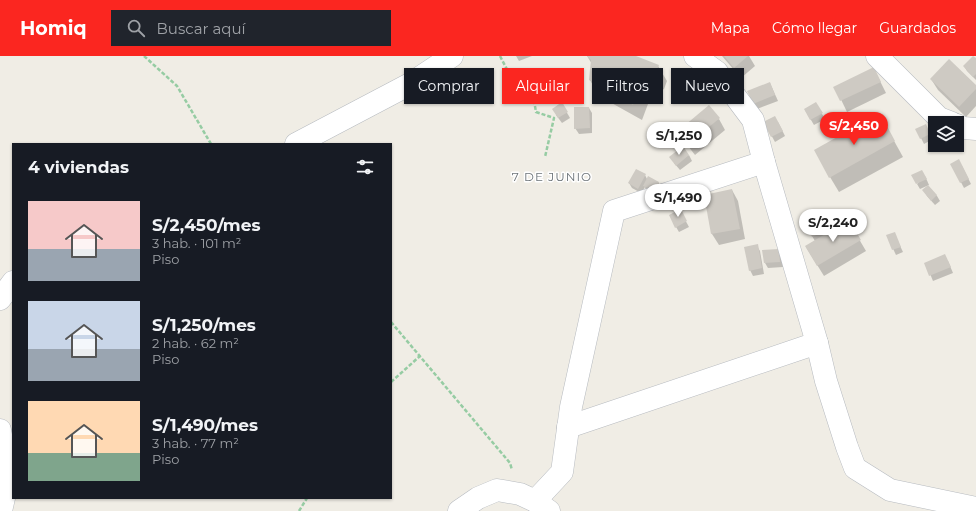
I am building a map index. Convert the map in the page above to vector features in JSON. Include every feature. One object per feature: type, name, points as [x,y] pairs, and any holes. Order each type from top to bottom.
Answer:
[{"type":"street","points":[[298,143],[410,84],[452,56]]},
{"type":"street","points":[[695,56],[717,72],[753,120],[817,343],[826,381],[855,468],[890,490],[976,508]]},
{"type":"street","points":[[877,56],[937,116]]},
{"type":"street","points":[[964,128],[976,129]]},
{"type":"street","points":[[459,511],[478,498],[497,490],[535,502],[562,472],[571,407],[614,211],[764,162]]},
{"type":"street","points":[[0,299],[12,283]]},
{"type":"street","points":[[568,427],[817,343]]},
{"type":"street","points":[[0,430],[9,476],[1,511]]},
{"type":"path","points":[[144,56],[177,86],[210,143]]},
{"type":"path","points":[[500,56],[513,81],[532,89],[536,112],[554,118],[545,157]]},
{"type":"path","points":[[392,323],[510,462],[535,502]]},
{"type":"path","points":[[392,381],[420,356]]},
{"type":"path","points":[[299,511],[306,499]]},
{"type":"building","points":[[587,56],[636,56],[659,65],[658,68],[592,68],[592,82],[589,80],[591,60]]},
{"type":"building","points":[[724,56],[748,56],[734,68]]},
{"type":"building","points":[[973,56],[976,58],[976,74],[973,77],[963,66]]},
{"type":"building","points":[[949,59],[976,85],[976,89],[959,107],[930,79]]},
{"type":"building","points":[[874,67],[881,82],[840,101],[833,87]]},
{"type":"building","points":[[770,82],[775,95],[753,104],[747,91]]},
{"type":"building","points":[[816,102],[823,113],[810,120],[804,109]]},
{"type":"building","points":[[559,104],[563,104],[568,112],[558,118],[552,109]]},
{"type":"building","points":[[709,105],[720,118],[688,144],[678,131]]},
{"type":"building","points":[[574,107],[589,107],[590,128],[574,129]]},
{"type":"building","points":[[880,113],[895,141],[829,178],[814,150]]},
{"type":"building","points":[[775,116],[783,131],[771,137],[763,122]]},
{"type":"building","points":[[926,124],[928,135],[920,139],[915,129]]},
{"type":"building","points":[[683,146],[689,155],[676,166],[669,157]]},
{"type":"building","points":[[959,159],[969,179],[960,183],[950,164]]},
{"type":"building","points":[[636,169],[646,174],[638,189],[628,183]]},
{"type":"building","points":[[922,170],[927,179],[916,184],[911,175]]},
{"type":"building","points":[[648,176],[659,182],[654,191],[643,186]]},
{"type":"building","points":[[928,185],[937,195],[931,201],[922,190]]},
{"type":"building","points":[[732,189],[740,229],[711,234],[704,195]]},
{"type":"building","points":[[681,209],[687,221],[675,228],[669,215]]},
{"type":"building","points":[[818,211],[826,231],[812,237],[804,217]]},
{"type":"building","points":[[849,220],[861,240],[817,266],[805,246]]},
{"type":"building","points":[[895,232],[901,247],[892,250],[886,235]]},
{"type":"building","points":[[758,244],[762,268],[749,271],[744,247]]},
{"type":"building","points":[[779,249],[780,262],[764,263],[762,250]]},
{"type":"building","points":[[945,254],[951,267],[929,276],[924,263]]},
{"type":"district","name":"7 DE JUNIO","points":[[552,177]]}]
